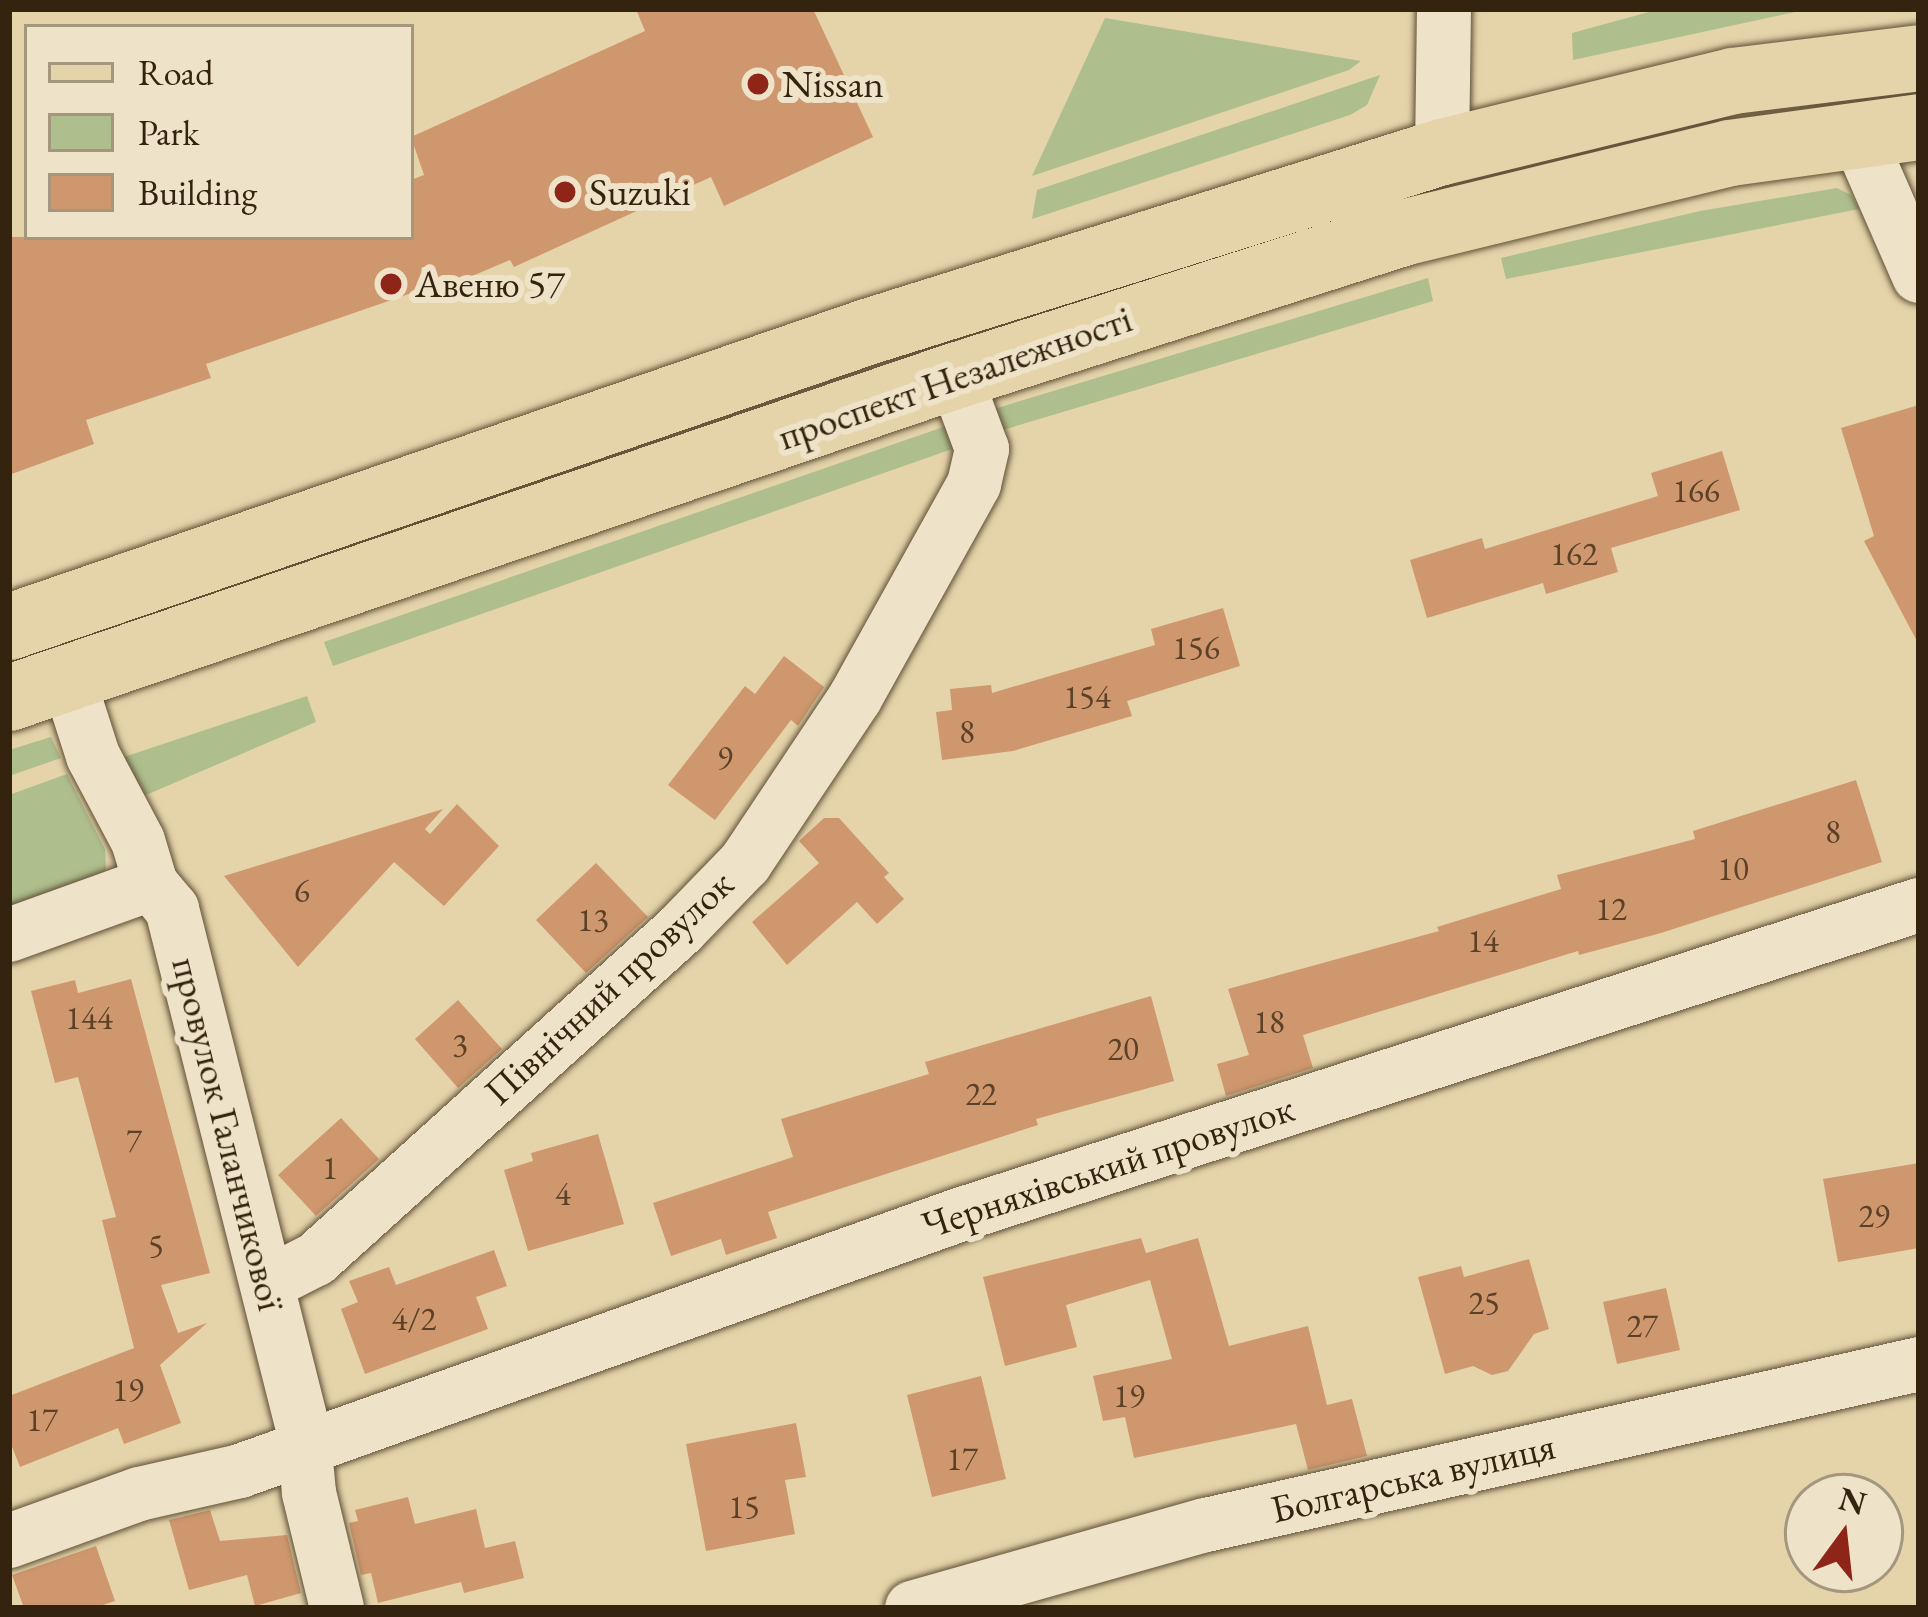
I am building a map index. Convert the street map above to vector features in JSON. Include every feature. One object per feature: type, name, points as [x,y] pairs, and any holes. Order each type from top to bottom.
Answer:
[{"type":"main road","name":"проспект Незалежності","points":[[9,627],[867,332],[1442,152],[1733,81],[1919,58]]},
{"type":"main road","name":"проспект Незалежності","points":[[38,688],[955,376],[1406,232],[1730,153],[1888,131]]},
{"type":"street","points":[[1442,152],[1444,9]]},
{"type":"street","points":[[1888,131],[1919,277]]},
{"type":"street","name":"Північний провулок","points":[[267,1284],[316,1259],[681,929],[745,863],[855,698],[974,484],[982,449],[955,376]]},
{"type":"street","name":"провулок Галанчикової","points":[[38,688],[93,756],[138,841],[151,884],[172,909],[267,1284],[337,1608]]},
{"type":"street","points":[[9,935],[151,884]]},
{"type":"street","name":"Черняхівський провулок","points":[[9,1541],[140,1494],[239,1471],[304,1449],[959,1215],[1919,905]]},
{"type":"street","name":"Болгарська вулиця","points":[[911,1608],[1206,1525],[1919,1364]]},
{"type":"green space","points":[[1660,9],[1809,9],[1573,60],[1572,33]]},
{"type":"green space","points":[[1105,18],[1361,61],[1349,70],[1032,176]]},
{"type":"green space","points":[[1380,75],[1367,105],[1350,115],[1032,219],[1037,190]]},
{"type":"green space","points":[[1837,188],[1851,195],[1859,209],[1506,279],[1501,258],[1700,211]]},
{"type":"green space","points":[[1428,278],[1433,301],[1003,430],[994,409]]},
{"type":"green space","points":[[949,425],[958,447],[333,666],[324,642]]},
{"type":"green space","points":[[307,696],[316,722],[139,798],[115,760]]},
{"type":"green space","points":[[51,737],[61,758],[9,776],[9,750]]},
{"type":"green space","points":[[67,774],[105,849],[106,868],[99,884],[9,918],[9,795]]},
{"type":"building","points":[[636,9],[813,9],[873,137],[724,206],[711,177],[514,267],[510,260],[432,293],[429,287],[206,364],[211,378],[86,420],[94,444],[9,475],[9,237],[414,240],[414,179],[424,175],[414,136],[645,31]]},
{"type":"building","points":[[1919,405],[1919,645],[1864,541],[1874,536],[1841,428]]},
{"type":"building","points":[[1722,451],[1740,510],[1611,548],[1618,572],[1546,594],[1543,583],[1427,618],[1410,560],[1482,538],[1485,549],[1658,496],[1651,473]]},
{"type":"building","points":[[1223,608],[1240,666],[1127,701],[1132,716],[1013,751],[942,760],[936,712],[952,710],[950,689],[991,685],[992,693],[1155,645],[1151,629]]},
{"type":"building","points":[[784,656],[824,687],[798,726],[791,720],[715,820],[668,785],[745,686],[755,694]]},
{"type":"building","points":[[1856,780],[1882,862],[1661,933],[1579,955],[1578,951],[1303,1035],[1313,1068],[1226,1096],[1217,1064],[1249,1055],[1228,989],[1439,931],[1437,927],[1561,889],[1557,875],[1695,839],[1693,831]]},
{"type":"building","points":[[457,804],[499,846],[444,906],[394,862],[298,967],[224,876],[443,809],[425,829],[430,834]]},
{"type":"building","points":[[824,818],[839,818],[889,873],[884,877],[904,899],[877,924],[857,902],[787,965],[752,922],[819,863],[799,841]]},
{"type":"building","points":[[596,863],[648,917],[586,973],[536,920]]},
{"type":"building","points":[[131,979],[210,1273],[161,1285],[178,1333],[207,1323],[160,1365],[181,1423],[124,1444],[118,1428],[20,1467],[9,1439],[9,1396],[134,1348],[102,1220],[116,1217],[78,1077],[55,1083],[31,991],[75,980],[78,993]]},
{"type":"building","points":[[1151,996],[1174,1081],[1036,1119],[1038,1125],[768,1212],[777,1238],[726,1255],[721,1239],[671,1256],[653,1203],[793,1157],[781,1119],[929,1074],[925,1062]]},
{"type":"building","points":[[458,1000],[502,1049],[458,1088],[415,1039]]},
{"type":"building","points":[[341,1118],[379,1159],[316,1216],[278,1175]]},
{"type":"building","points":[[598,1134],[624,1224],[528,1251],[504,1170],[533,1161],[531,1153]]},
{"type":"building","points":[[1919,1163],[1919,1248],[1838,1262],[1823,1179]]},
{"type":"building","points":[[1141,1238],[1146,1253],[1198,1238],[1229,1346],[1308,1326],[1327,1405],[1352,1399],[1367,1456],[1308,1470],[1296,1424],[1134,1458],[1125,1417],[1103,1421],[1093,1376],[1172,1359],[1150,1280],[1066,1305],[1077,1347],[1005,1366],[983,1277]]},
{"type":"building","points":[[494,1250],[507,1286],[476,1297],[488,1329],[365,1374],[341,1309],[358,1302],[349,1281],[389,1267],[396,1285]]},
{"type":"building","points":[[1529,1259],[1549,1329],[1534,1334],[1508,1371],[1492,1375],[1473,1366],[1445,1374],[1418,1277],[1461,1266],[1464,1277]]},
{"type":"building","points":[[1666,1288],[1680,1350],[1617,1364],[1603,1302]]},
{"type":"building","points":[[981,1376],[1006,1479],[932,1497],[907,1395]]},
{"type":"building","points":[[796,1423],[806,1477],[785,1480],[795,1534],[706,1551],[686,1444]]},
{"type":"building","points":[[408,1497],[415,1524],[476,1509],[485,1548],[515,1541],[524,1578],[464,1593],[461,1582],[378,1603],[371,1573],[361,1575],[349,1523],[358,1521],[355,1510]]},
{"type":"building","points":[[210,1510],[220,1541],[287,1535],[301,1593],[255,1606],[247,1575],[189,1590],[169,1520]]},
{"type":"building","points":[[96,1546],[115,1601],[94,1608],[24,1608],[12,1575]]},
{"type":"place","name":"Nissan","points":[[758,84]]},
{"type":"place","name":"Suzuki","points":[[565,192]]},
{"type":"place","name":"Авеню 57","points":[[391,284]]}]
